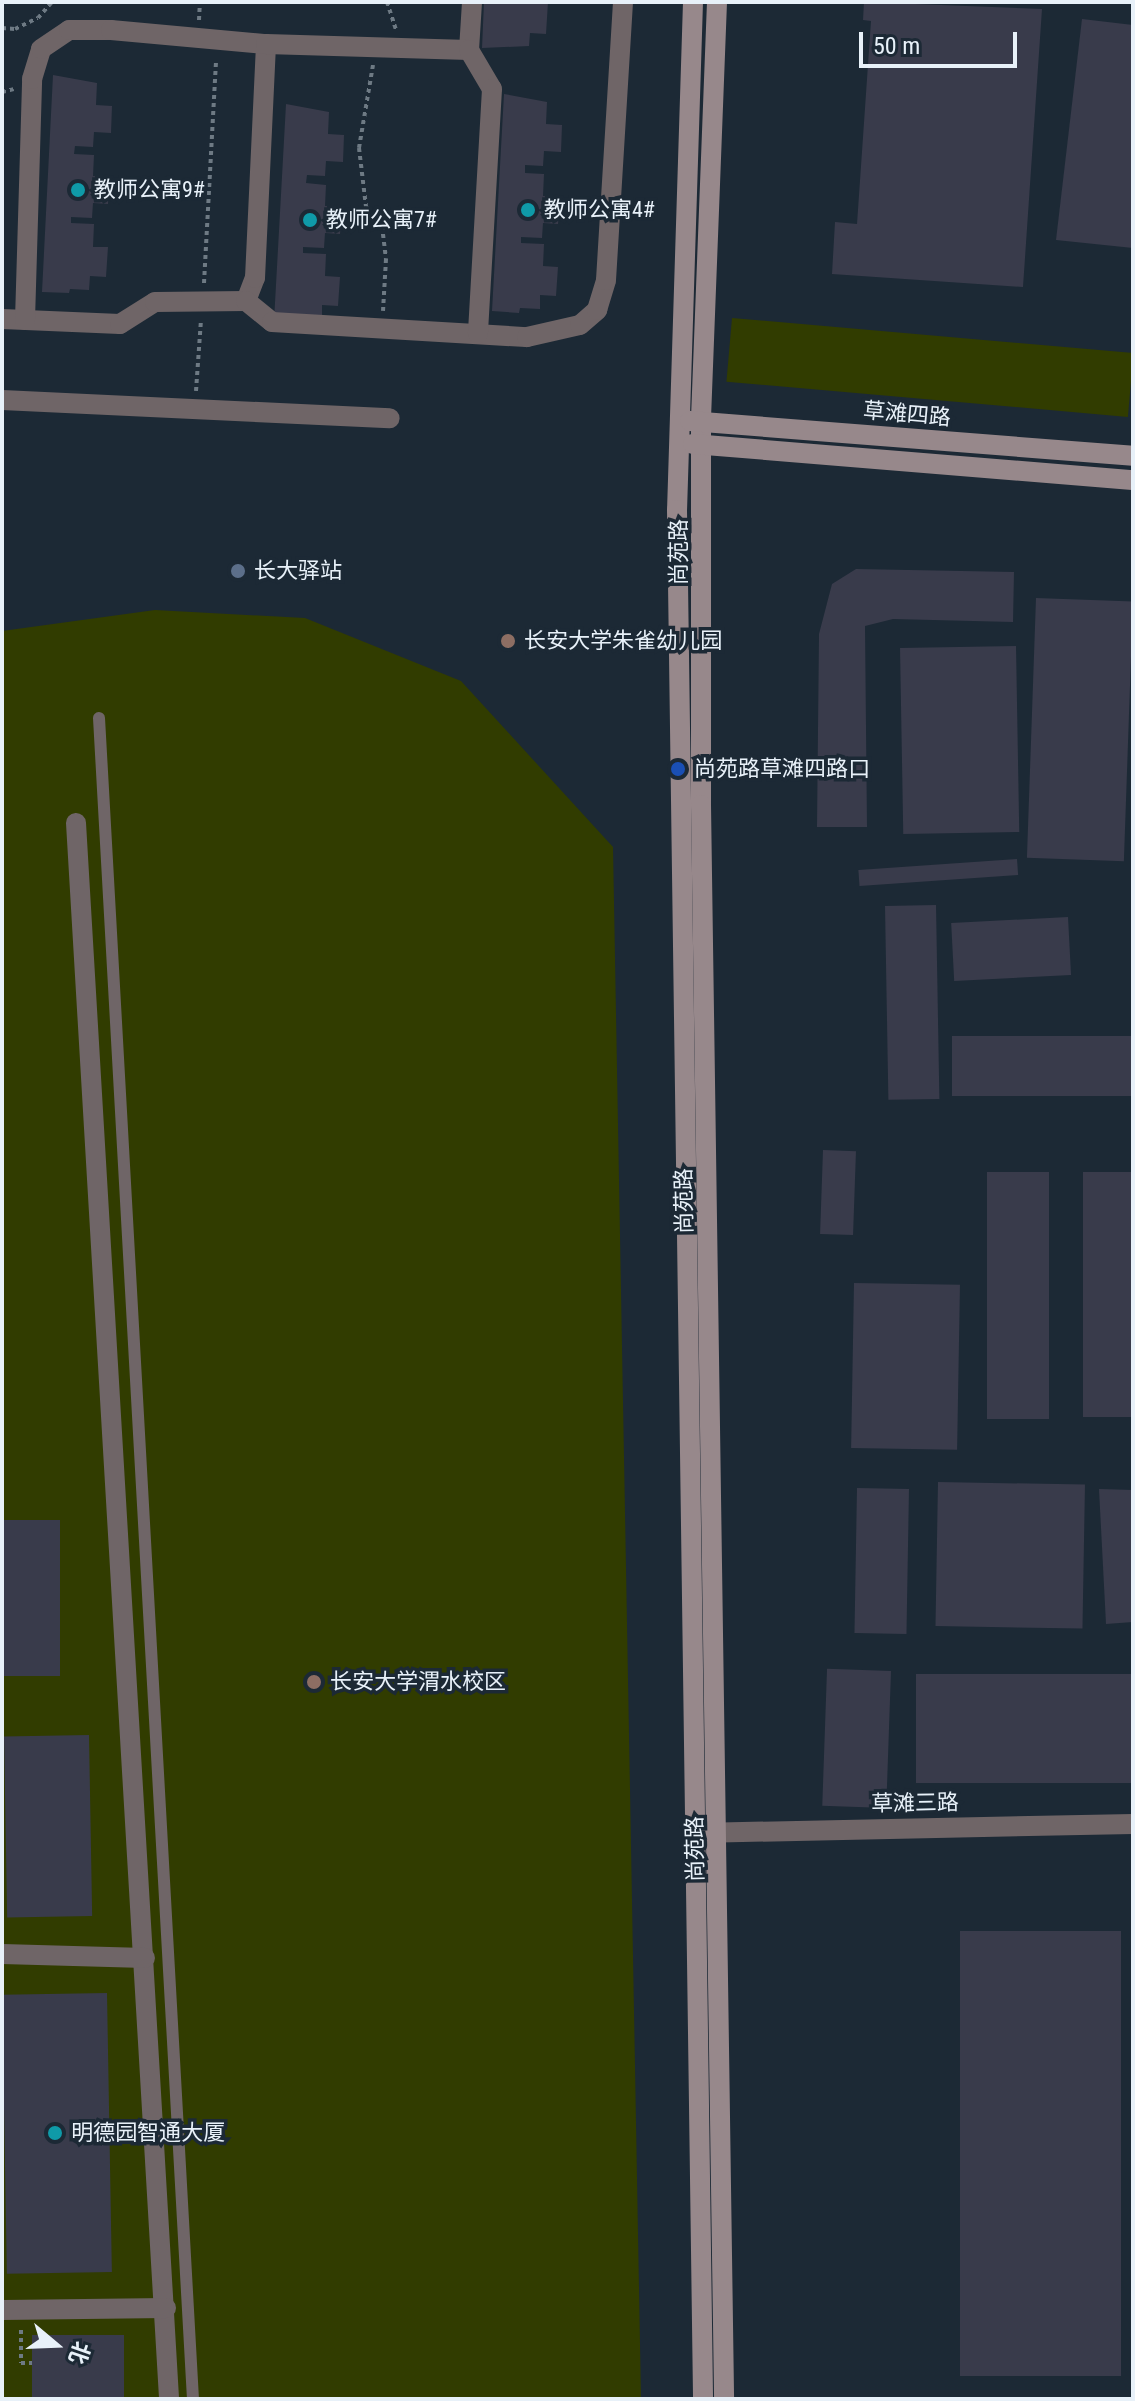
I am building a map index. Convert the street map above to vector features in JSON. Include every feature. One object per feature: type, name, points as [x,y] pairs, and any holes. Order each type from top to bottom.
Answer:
[{"type":"main road","name":"尚苑路","points":[[693,2],[677,420],[679,863],[724,2399]]},
{"type":"main road","name":"尚苑路","points":[[703,2399],[708,1832],[701,422],[717,2]]},
{"type":"main road","name":"草滩四路","points":[[677,420],[1133,456]]},
{"type":"main road","points":[[677,443],[1133,480]]},
{"type":"street","points":[[472,2],[469,50],[492,89],[478,334]]},
{"type":"street","points":[[2,319],[120,324],[155,302],[246,301],[272,322],[478,334],[555,334],[580,325],[597,310],[606,280],[623,2]]},
{"type":"street","points":[[25,320],[32,79],[41,49],[69,30],[266,44],[469,50]]},
{"type":"street","points":[[246,301],[255,278],[266,44]]},
{"type":"street","points":[[2,400],[390,418]]},
{"type":"street","points":[[76,823],[169,2399]]},
{"type":"street","name":"草滩三路","points":[[708,1832],[1133,1824]]},
{"type":"street","points":[[2,1954],[145,1958]]},
{"type":"street","points":[[7,2318],[166,2308]]},
{"type":"lane","points":[[99,718],[193,2399]]},
{"type":"path","points":[[2,28],[15,29],[38,18],[52,2]]},
{"type":"path","points":[[387,2],[397,30],[396,48]]},
{"type":"path","points":[[194,409],[217,40]]},
{"type":"path","points":[[373,47],[359,148],[366,207],[381,218],[386,259],[382,329]]},
{"type":"path","points":[[7,2318],[21,2326],[21,2363],[32,2363]]},
{"type":"green space","points":[[732,318],[1133,353],[1128,417],[726,382]]},
{"type":"green space","name":"长安大学渭水校区","points":[[155,610],[305,618],[461,681],[613,847],[641,2399],[2,2399],[2,631]]},
{"type":"building","points":[[484,2],[548,2],[546,34],[530,33],[529,46],[482,48]]},
{"type":"building","points":[[864,2],[1042,9],[1023,287],[832,274],[835,222],[857,224],[871,21],[863,20]]},
{"type":"building","points":[[1082,19],[1133,25],[1133,248],[1056,240]]},
{"type":"building","name":"教师公寓9#","points":[[53,75],[97,83],[96,105],[112,106],[111,133],[94,132],[93,147],[75,146],[74,154],[94,155],[93,176],[109,177],[108,204],[93,203],[92,218],[71,217],[71,223],[94,224],[93,247],[108,247],[106,277],[90,276],[89,290],[70,289],[69,293],[42,292]]},
{"type":"building","name":"教师公寓4#","points":[[504,94],[547,102],[546,124],[562,125],[561,152],[544,151],[543,166],[525,165],[525,173],[544,174],[543,196],[560,197],[558,224],[543,223],[542,238],[521,237],[521,243],[544,244],[543,266],[558,267],[556,296],[540,295],[540,309],[520,308],[519,313],[492,311]]},
{"type":"building","name":"教师公寓7#","points":[[286,104],[329,112],[328,134],[344,135],[343,162],[326,161],[325,176],[307,175],[306,183],[326,185],[325,206],[342,207],[340,234],[325,233],[324,248],[303,247],[303,253],[326,254],[325,276],[340,277],[338,306],[322,305],[322,319],[274,321]]},
{"type":"building","points":[[856,569],[1014,572],[1013,622],[893,619],[865,626],[867,827],[817,827],[819,634],[832,584]]},
{"type":"building","points":[[1036,598],[1133,601],[1124,861],[1027,858]]},
{"type":"building","points":[[1016,646],[1019,832],[903,834],[900,648]]},
{"type":"building","points":[[1017,859],[1018,875],[860,886],[858,870]]},
{"type":"building","points":[[936,905],[939,1099],[888,1100],[885,906]]},
{"type":"building","points":[[1068,917],[1071,975],[954,981],[951,923]]},
{"type":"building","points":[[952,1036],[1133,1036],[1133,1096],[952,1096]]},
{"type":"building","points":[[823,1150],[856,1151],[853,1235],[820,1234]]},
{"type":"building","points":[[987,1172],[1049,1172],[1049,1419],[987,1419]]},
{"type":"building","points":[[1083,1172],[1133,1172],[1133,1417],[1083,1417]]},
{"type":"building","points":[[854,1283],[960,1285],[957,1450],[851,1448]]},
{"type":"building","points":[[938,1482],[1085,1485],[1082,1629],[935,1626]]},
{"type":"building","points":[[857,1488],[909,1489],[906,1634],[854,1633]]},
{"type":"building","points":[[1099,1489],[1133,1490],[1133,1622],[1106,1624]]},
{"type":"building","points":[[2,1520],[60,1520],[60,1676],[2,1676]]},
{"type":"building","points":[[827,1669],[891,1671],[886,1808],[822,1806]]},
{"type":"building","points":[[916,1674],[1133,1674],[1133,1783],[916,1783]]},
{"type":"building","points":[[89,1735],[92,1916],[7,1917],[4,1736]]},
{"type":"building","points":[[960,1931],[1121,1931],[1121,2376],[960,2376]]},
{"type":"building","name":"明德园智通大厦","points":[[107,1993],[112,2272],[7,2274],[2,1995]]},
{"type":"building","points":[[32,2335],[124,2335],[124,2399],[32,2399]]},
{"type":"place","name":"教师公寓9#","points":[[78,190]]},
{"type":"place","name":"教师公寓4#","points":[[528,210]]},
{"type":"place","name":"教师公寓7#","points":[[310,220]]},
{"type":"place","name":"长大驿站","points":[[238,571]]},
{"type":"place","name":"长安大学朱雀幼儿园","points":[[508,641]]},
{"type":"place","name":"尚苑路草滩四路口","points":[[678,769]]},
{"type":"place","name":"长安大学渭水校区","points":[[314,1682]]},
{"type":"place","name":"明德园智通大厦","points":[[55,2133]]}]
